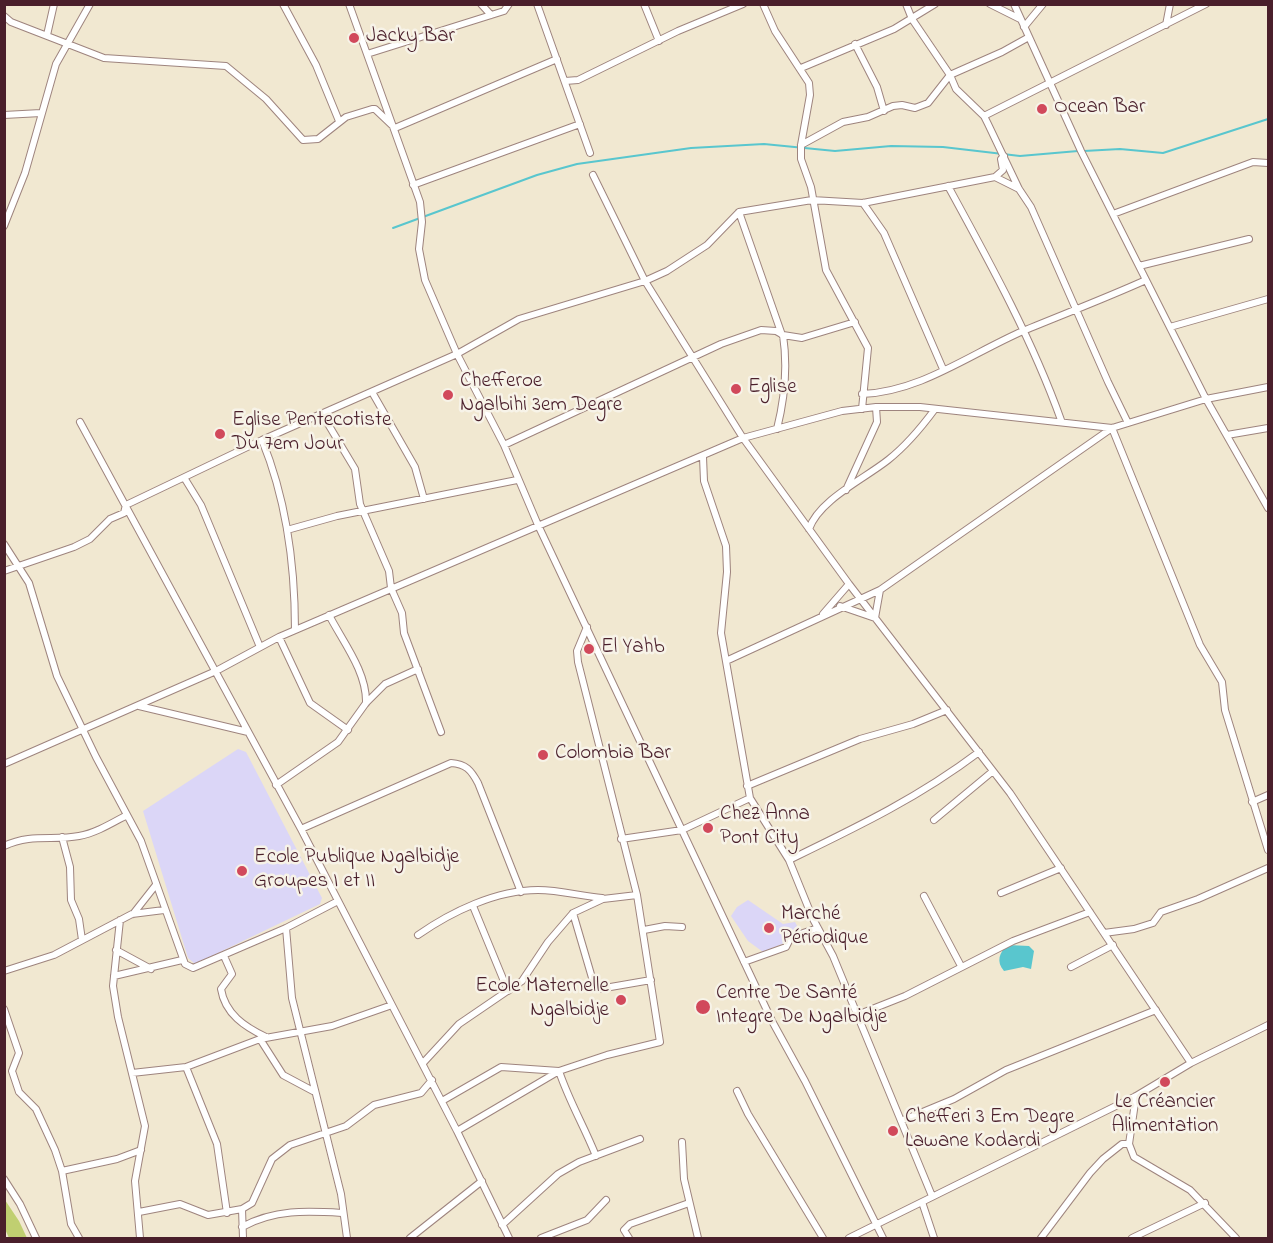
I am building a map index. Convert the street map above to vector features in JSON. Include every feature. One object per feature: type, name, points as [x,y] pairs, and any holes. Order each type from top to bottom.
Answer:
[{"type":"street","points":[[46,35],[54,4]]},
{"type":"street","points":[[4,225],[25,173],[56,64],[90,4]]},
{"type":"street","points":[[283,4],[316,65],[339,121]]},
{"type":"street","points":[[349,4],[395,128],[422,213],[420,265],[457,354],[504,445],[517,480],[744,962],[883,1239]]},
{"type":"street","points":[[481,4],[491,15]]},
{"type":"street","points":[[367,54],[504,11],[509,4]]},
{"type":"street","points":[[537,4],[590,153]]},
{"type":"street","points":[[644,4],[659,41]]},
{"type":"street","points":[[565,81],[578,80],[743,4]]},
{"type":"street","points":[[763,4],[775,31],[801,68],[810,95],[801,145],[801,159],[811,187],[826,270],[855,322],[869,355],[862,394],[862,409]]},
{"type":"street","points":[[906,4],[912,19],[961,95],[984,116],[1019,189],[1031,207],[1128,423]]},
{"type":"street","points":[[801,68],[894,29],[935,4]]},
{"type":"street","points":[[990,4],[1020,19]]},
{"type":"street","points":[[1014,4],[1113,213],[1206,399],[1269,508]]},
{"type":"street","points":[[1024,27],[1043,4]]},
{"type":"street","points":[[1166,25],[1170,4]]},
{"type":"street","points":[[984,116],[1166,25],[1194,7],[1206,4]]},
{"type":"street","points":[[4,16],[11,22],[67,42],[92,56],[226,66],[266,99],[303,140],[318,139],[339,121],[352,114],[375,109],[395,128]]},
{"type":"street","points":[[801,145],[843,122],[868,117],[900,105],[915,108],[928,102],[950,75],[1002,52],[1029,37]]},
{"type":"street","points":[[855,44],[877,87],[884,111]]},
{"type":"street","points":[[395,128],[557,59]]},
{"type":"street","points":[[4,115],[41,113]]},
{"type":"street","points":[[413,185],[580,124]]},
{"type":"street","points":[[126,505],[185,479],[262,440],[457,354],[519,319],[645,281],[667,271],[707,244],[739,212],[812,200],[863,203],[995,177],[1003,170],[1001,159],[1004,156]]},
{"type":"street","points":[[1113,213],[1253,162],[1269,163]]},
{"type":"street","points":[[593,175],[645,281],[743,438],[849,584],[993,771],[1061,868],[1191,1063]]},
{"type":"street","points":[[995,177],[1019,189]]},
{"type":"street","points":[[948,186],[976,236],[1022,331],[1061,420]]},
{"type":"street","points":[[863,203],[884,233],[943,369]]},
{"type":"street","points":[[739,212],[783,335],[786,358],[786,394],[777,429]]},
{"type":"street","points":[[1139,266],[1250,239]]},
{"type":"street","points":[[862,394],[902,389],[1022,331],[1076,311],[1146,280]]},
{"type":"street","points":[[1170,327],[1269,299]]},
{"type":"street","points":[[504,445],[721,344],[761,330],[776,331],[783,335],[802,338],[855,322]]},
{"type":"street","points":[[726,661],[840,606],[880,590],[1112,428],[1206,399],[1269,387]]},
{"type":"street","points":[[372,392],[415,467],[424,498]]},
{"type":"street","points":[[4,764],[216,671],[279,637],[743,438],[842,411],[876,407],[935,409],[1061,420],[1112,428]]},
{"type":"street","points":[[846,491],[877,422],[876,407]]},
{"type":"street","points":[[809,529],[817,512],[890,459],[915,436],[935,409]]},
{"type":"street","points":[[322,414],[355,469],[363,511],[389,570],[391,588],[441,732]]},
{"type":"street","points":[[80,422],[301,829],[432,1080],[507,1236],[500,1239]]},
{"type":"street","points":[[1112,428],[1200,645],[1222,682],[1225,710],[1252,802],[1269,850]]},
{"type":"street","points":[[1227,435],[1269,428]]},
{"type":"street","points":[[262,440],[275,471],[287,530],[295,578],[295,630]]},
{"type":"street","points":[[703,457],[704,481],[719,520],[727,558],[721,633],[750,798],[789,860],[818,928],[833,956],[932,1196]]},
{"type":"street","points":[[185,479],[201,505],[260,647]]},
{"type":"street","points":[[287,530],[363,511],[517,480]]},
{"type":"street","points":[[4,571],[90,539],[110,519],[124,513],[126,505]]},
{"type":"street","points":[[4,544],[20,565],[41,617],[54,667],[82,728],[141,841],[182,960],[193,968],[286,928],[338,901]]},
{"type":"street","points":[[820,616],[849,584]]},
{"type":"street","points":[[875,618],[880,590]]},
{"type":"street","points":[[840,606],[875,618]]},
{"type":"street","points":[[329,615],[367,689],[375,696]]},
{"type":"street","points":[[457,1131],[559,1071],[608,1054],[660,1042],[637,895],[578,662],[580,641],[587,627]]},
{"type":"street","points":[[279,637],[310,703],[348,730]]},
{"type":"street","points":[[276,785],[324,753],[348,730],[366,703],[385,684],[418,669]]},
{"type":"street","points":[[366,703],[367,689]]},
{"type":"street","points":[[936,714],[940,700]]},
{"type":"street","points":[[139,706],[249,732]]},
{"type":"street","points":[[747,786],[860,739],[913,724],[947,710]]},
{"type":"street","points":[[789,860],[939,783],[979,752]]},
{"type":"street","points":[[301,829],[451,763],[463,764],[472,772],[478,783],[521,892]]},
{"type":"street","points":[[934,820],[993,771]]},
{"type":"street","points":[[1252,802],[1269,795]]},
{"type":"street","points":[[621,839],[682,830],[750,798]]},
{"type":"street","points":[[4,846],[30,838],[82,836],[127,815]]},
{"type":"street","points":[[62,837],[70,867],[71,900],[79,919],[82,940]]},
{"type":"street","points":[[1001,893],[1061,868]]},
{"type":"street","points":[[1104,933],[1134,929],[1153,923],[1161,912],[1198,899],[1269,868]]},
{"type":"street","points":[[132,914],[155,886]]},
{"type":"street","points":[[418,935],[447,916],[521,892],[543,890],[603,898],[637,895]]},
{"type":"street","points":[[924,896],[961,966]]},
{"type":"street","points":[[423,1063],[459,1024],[508,991],[530,972],[548,942],[573,913],[603,898]]},
{"type":"street","points":[[473,906],[508,991]]},
{"type":"street","points":[[4,970],[54,954],[132,914],[164,910]]},
{"type":"street","points":[[857,1015],[905,996],[1013,941],[1090,912]]},
{"type":"street","points":[[573,913],[595,988],[651,980]]},
{"type":"street","points":[[120,920],[113,986],[118,1017],[145,1126],[135,1181],[140,1239]]},
{"type":"street","points":[[644,930],[682,927]]},
{"type":"street","points":[[286,928],[292,998],[343,1213],[346,1239]]},
{"type":"street","points":[[744,962],[786,947],[791,938],[818,928]]},
{"type":"street","points":[[1071,967],[1113,945]]},
{"type":"street","points":[[116,950],[151,969]]},
{"type":"street","points":[[224,956],[232,974],[221,989],[227,1006],[245,1027],[263,1038],[283,1075],[313,1091]]},
{"type":"street","points":[[114,976],[182,960]]},
{"type":"street","points":[[132,1073],[186,1067],[263,1038],[300,1034],[357,1019],[392,1005]]},
{"type":"street","points":[[4,1009],[20,1053],[12,1071],[19,1092],[36,1109],[63,1172],[71,1224],[79,1239]]},
{"type":"street","points":[[900,1121],[954,1099],[1006,1070],[1045,1053],[1156,1010]]},
{"type":"street","points":[[849,1239],[1136,1096],[1191,1063],[1269,1025]]},
{"type":"street","points":[[186,1067],[217,1143],[227,1213]]},
{"type":"street","points":[[442,1101],[501,1067],[559,1071]]},
{"type":"street","points":[[559,1071],[566,1095],[583,1123],[596,1156]]},
{"type":"street","points":[[139,1212],[180,1204],[208,1215],[242,1209],[252,1203],[264,1170],[272,1159],[290,1145],[346,1126],[374,1105],[421,1093],[432,1080]]},
{"type":"street","points":[[737,1091],[748,1114],[823,1239]]},
{"type":"street","points":[[1136,1096],[1129,1144],[1138,1160],[1190,1190],[1205,1203],[1236,1239]]},
{"type":"street","points":[[502,1225],[558,1174],[640,1139]]},
{"type":"street","points":[[682,1142],[689,1203],[698,1239]]},
{"type":"street","points":[[1041,1239],[1103,1158],[1122,1144],[1129,1144]]},
{"type":"street","points":[[63,1172],[117,1159],[141,1150]]},
{"type":"street","points":[[4,1179],[20,1204],[36,1239]]},
{"type":"street","points":[[410,1239],[482,1181]]},
{"type":"street","points":[[541,1239],[586,1220],[606,1200]]},
{"type":"street","points":[[922,1202],[934,1239]]},
{"type":"street","points":[[629,1239],[624,1230],[630,1224],[689,1203]]},
{"type":"street","points":[[1137,1238],[1205,1203]]},
{"type":"street","points":[[242,1209],[243,1239]]},
{"type":"street","points":[[242,1227],[261,1217],[298,1210],[343,1213]]},
{"type":"shaded area","points":[[238,749],[246,752],[322,898],[320,904],[195,964],[188,958],[143,811]]},
{"type":"shaded area","name":"Marché Périodique","points":[[748,900],[783,924],[795,922],[800,931],[789,935],[784,943],[763,952],[748,941],[731,916],[737,907]]},
{"type":"green space","points":[[5,1200],[27,1238],[9,1238],[5,1229]]},
{"type":"water","points":[[1008,945],[1029,946],[1034,951],[1031,969],[1023,967],[1004,971],[1000,964],[1000,957]]},
{"type":"waterway","points":[[1084,151],[1120,149],[1163,153],[1268,119]]},
{"type":"waterway","points":[[393,228],[537,175],[577,164],[691,148],[764,144],[835,151],[891,146],[943,147],[1020,156],[1078,151]]},
{"type":"place","name":"Jacky Bar","points":[[354,38]]},
{"type":"place","name":"Ocean Bar","points":[[1042,109]]},
{"type":"place","name":"Eglise","points":[[736,389]]},
{"type":"place","name":"Chefferoe Ngalbihi 3em Degre","points":[[448,395]]},
{"type":"place","name":"Eglise Pentecotiste Du 7em Jour","points":[[220,434]]},
{"type":"place","name":"El Yahb","points":[[589,649]]},
{"type":"place","name":"Colombia Bar","points":[[543,755]]},
{"type":"place","name":"Chez Anna Pont City","points":[[708,828]]},
{"type":"place","name":"Ecole Publique Ngalbidje Groupes I et II","points":[[242,871]]},
{"type":"place","name":"Marché Périodique","points":[[769,928]]},
{"type":"place","name":"Ecole Maternelle Ngalbidje","points":[[621,1000]]},
{"type":"place","name":"Centre De Santé Integre De Ngalbidje","points":[[703,1007]]},
{"type":"place","name":"Le Créancier Alimentation","points":[[1165,1082]]},
{"type":"place","name":"Chefferi 3 Em Degre Lawane Kodardi","points":[[893,1131]]}]
